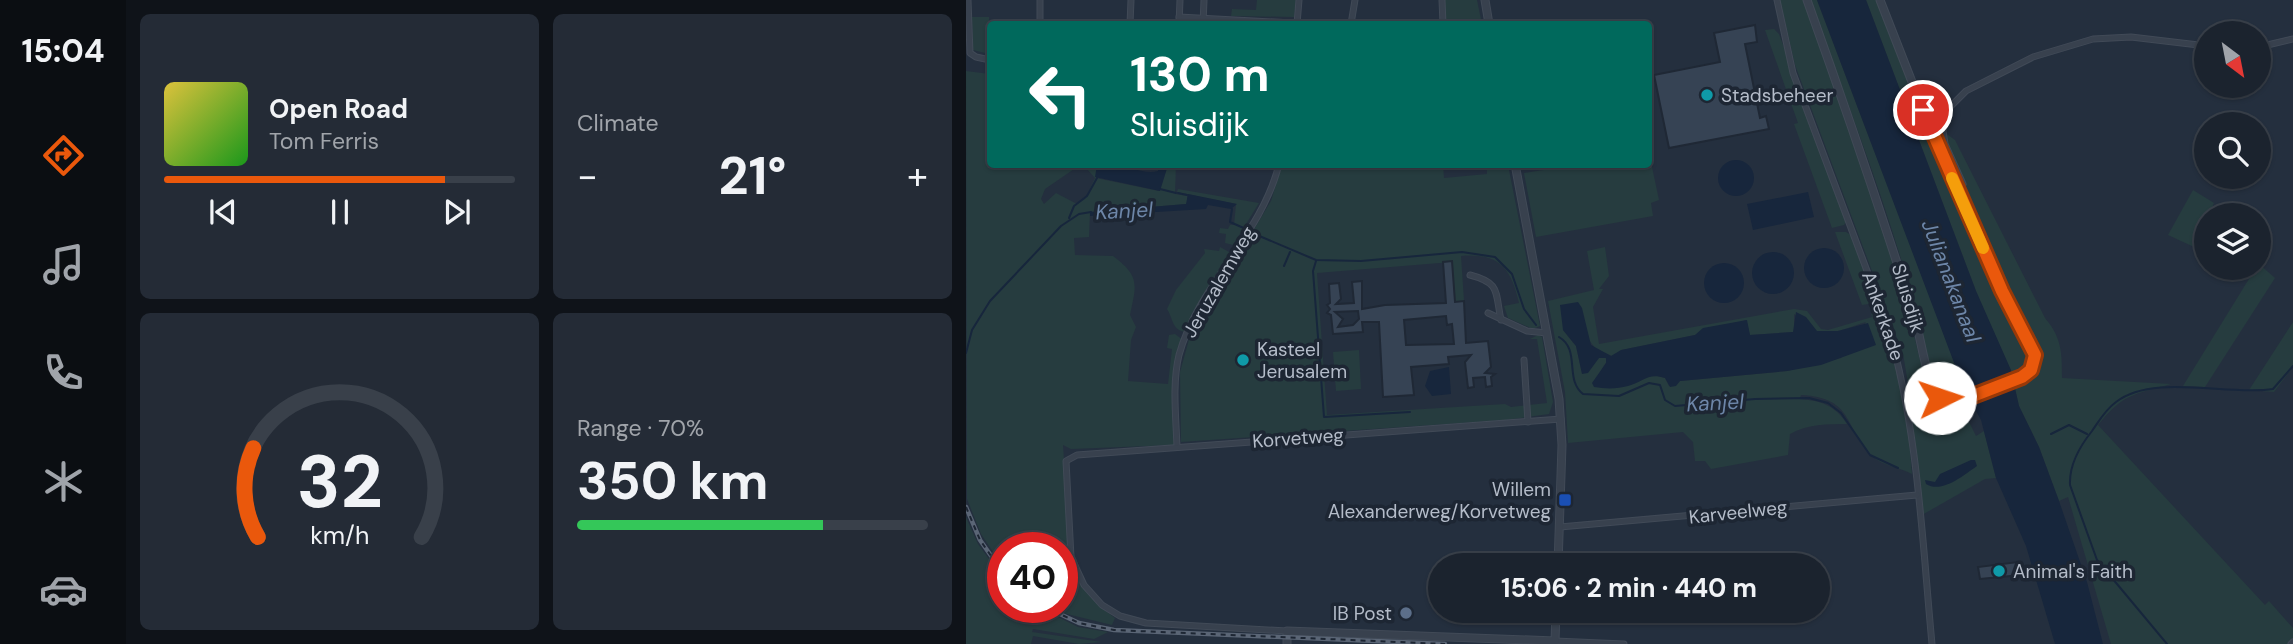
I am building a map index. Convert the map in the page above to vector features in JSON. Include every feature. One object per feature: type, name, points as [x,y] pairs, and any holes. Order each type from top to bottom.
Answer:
[{"type":"street","points":[[968,0],[970,53],[987,59]]},
{"type":"street","points":[[1040,0],[1040,21]]},
{"type":"street","points":[[1130,21],[1131,0]]},
{"type":"street","points":[[1179,21],[1180,0]]},
{"type":"street","points":[[1179,17],[1203,21],[1204,0]]},
{"type":"street","points":[[1297,21],[1299,0]]},
{"type":"street","points":[[1352,21],[1355,0]]},
{"type":"street","points":[[1442,0],[1443,21]]},
{"type":"street","points":[[1485,0],[1488,21]]},
{"type":"street","name":"Ankerkade","points":[[1777,0],[1793,72],[1888,327],[1900,368],[1909,415],[1932,644]]},
{"type":"street","name":"Sluisdijk","points":[[1807,0],[1863,156],[1919,332],[1933,388],[1944,400],[1960,401],[2022,377],[2034,366],[2034,351],[2015,317],[1956,187],[1915,92],[1880,0]]},
{"type":"street","points":[[1956,187],[1963,184],[1945,144],[1944,124],[1952,103],[1966,91],[2033,58],[2092,39],[2131,37],[2194,44]]},
{"type":"street","points":[[2272,44],[2293,39]]},
{"type":"street","name":"Jeruzalemweg","points":[[1177,447],[1176,370],[1180,353],[1210,291],[1265,204],[1278,168]]},
{"type":"street","points":[[1516,168],[1548,333],[1561,419],[1558,553]]},
{"type":"street","points":[[1470,275],[1489,280],[1494,287],[1502,320]]},
{"type":"street","points":[[1488,313],[1527,331],[1548,333]]},
{"type":"street","points":[[1524,360],[1528,422]]},
{"type":"street","name":"Korvetweg","points":[[1287,631],[1146,623],[1120,616],[1102,605],[1084,585],[1071,557],[1066,470],[1069,458],[1077,455],[1177,447],[1561,419]]},
{"type":"street","name":"Karveelweg","points":[[1559,527],[1917,495]]},
{"type":"street","points":[[1555,641],[1556,623]]},
{"type":"street","points":[[1287,644],[1287,631],[1624,644]]},
{"type":"street","points":[[1925,644],[1932,644]]},
{"type":"green space","points":[[1257,0],[1296,0],[1294,17],[1231,16],[1232,9],[1256,10]]},
{"type":"green space","points":[[1444,0],[1477,0],[1481,21],[1446,21]]},
{"type":"green space","points":[[1780,0],[1803,0],[1851,125],[1902,285],[1928,393],[1942,409],[1963,410],[1976,436],[1984,431],[1996,478],[1985,479],[1922,515],[1903,354],[1795,65]]},
{"type":"green space","points":[[1809,0],[1817,0],[1962,381],[1953,384],[1957,398],[1949,399],[1943,394],[1933,376],[1908,281],[1882,200]]},
{"type":"green space","points":[[1866,0],[1877,0],[1946,174],[1940,129],[1955,140],[2045,318],[2055,332],[2061,353],[2062,378],[2171,384],[2130,397],[2115,407],[2098,425],[2265,605],[2269,601],[2293,628],[2293,639],[2288,644],[2111,644],[2068,497],[2059,501],[2039,447],[2019,406],[2010,370],[1976,291]]},
{"type":"green space","points":[[972,17],[989,17],[987,54],[973,50]]},
{"type":"green space","points":[[1774,29],[1779,34],[1848,219],[1844,225],[1832,228],[1794,124],[1798,123],[1765,30]]},
{"type":"green space","points":[[966,71],[987,74],[987,168],[1076,168],[1045,189],[1041,199],[1044,204],[1056,193],[1077,204],[1085,199],[1095,178],[1086,168],[1097,168],[1096,178],[1159,191],[1167,168],[1176,168],[1175,194],[1187,196],[1187,204],[1090,212],[1089,237],[1074,238],[1075,255],[1113,256],[1132,276],[1135,289],[1130,315],[1136,327],[1131,340],[1128,381],[1168,384],[1172,349],[1167,348],[1169,335],[1175,334],[1183,340],[1178,353],[1174,445],[1071,449],[1063,445],[1069,532],[987,532],[987,543],[967,499]]},
{"type":"green space","points":[[1652,167],[1659,200],[1651,203],[1653,216],[1536,237],[1524,173],[1556,168]]},
{"type":"green space","points":[[1281,168],[1443,168],[1444,178],[1487,174],[1487,168],[1509,168],[1540,326],[1533,329],[1508,318],[1504,306],[1519,303],[1512,280],[1501,265],[1485,257],[1461,256],[1464,301],[1455,302],[1452,262],[1317,273],[1327,415],[1547,403],[1537,339],[1530,339],[1538,335],[1542,337],[1553,402],[1549,414],[1506,420],[1181,442],[1180,372],[1190,336],[1271,201]]},
{"type":"green space","points":[[1178,189],[1259,203],[1233,245],[1225,243],[1226,234],[1219,233],[1220,228],[1228,229],[1230,225],[1234,225],[1236,204],[1177,192]]},
{"type":"green space","points":[[2193,190],[2214,203],[2194,203],[2194,247],[2168,235]]},
{"type":"green space","points":[[1835,232],[1846,232],[1854,237],[1895,352],[1907,414],[1912,474],[1872,456],[1840,408],[1818,397],[1801,395],[1800,399],[1815,401],[1832,408],[1847,424],[1810,426],[1790,434],[1788,455],[1711,469],[1705,461],[1695,461],[1693,442],[1683,432],[1568,443],[1565,392],[1548,301],[1594,290],[1587,251],[1605,247],[1609,276],[1599,289],[1603,289],[1593,307],[1599,344],[1794,309],[1807,311],[1821,329],[1828,330],[1872,317],[1869,304],[1862,305]],"holes":[[[1794,314],[1816,331],[1822,332],[1834,332],[1866,322],[1841,358],[1787,371],[1680,381],[1669,386],[1665,378],[1653,375],[1633,384],[1602,369],[1607,361],[1605,357],[1599,358],[1582,373],[1576,346],[1563,330],[1589,340],[1596,349],[1612,356],[1622,350],[1695,335],[1746,320],[1750,335],[1794,332]]]},
{"type":"green space","points":[[1220,247],[1231,253],[1186,332],[1181,331],[1175,327],[1167,309],[1176,290],[1205,253],[1204,249],[1219,251]]},
{"type":"green space","points":[[2271,274],[2275,278],[2205,387],[2183,386],[2248,280],[2271,280]]},
{"type":"green space","points":[[2293,322],[2293,367],[2274,392],[2249,390]]},
{"type":"green space","points":[[1359,350],[1361,389],[1336,391],[1333,352]]},
{"type":"green space","points":[[966,517],[978,544],[987,556],[987,623],[1070,623],[1108,632],[1094,639],[1033,629],[1032,632],[1102,642],[1079,644],[1033,636],[1031,644],[966,644]]},
{"type":"green space","points":[[1078,578],[1089,594],[1115,618],[1112,625],[1078,617]]},
{"type":"water","name":"Julianakanaal","points":[[1817,0],[1866,0],[1976,291],[2011,370],[2019,406],[2039,447],[2087,582],[2103,644],[2055,644],[2026,546],[1996,478],[1981,420],[1964,389]]},
{"type":"water","points":[[1736,160],[1749,165],[1754,178],[1749,191],[1736,196],[1723,191],[1718,178],[1723,165]]},
{"type":"water","points":[[1096,168],[1128,168],[1152,172],[1158,171],[1158,168],[1167,168],[1160,191],[1095,177]]},
{"type":"water","points":[[1808,192],[1814,217],[1753,230],[1747,204]]},
{"type":"water","points":[[1188,194],[1237,204],[1231,209],[1208,205],[1206,209],[1090,216],[1090,212],[1186,204]]},
{"type":"water","points":[[1824,248],[1838,254],[1844,268],[1838,282],[1824,288],[1810,282],[1804,268],[1810,254]]},
{"type":"water","points":[[1773,252],[1788,258],[1794,273],[1788,288],[1773,294],[1758,288],[1752,273],[1758,258]]},
{"type":"water","points":[[1724,263],[1732,264],[1738,269],[1743,275],[1743,291],[1738,297],[1732,302],[1724,303],[1716,302],[1710,297],[1705,291],[1704,283],[1705,275],[1710,269],[1716,264]]},
{"type":"water","points":[[1578,302],[1591,345],[1611,356],[1621,350],[1695,335],[1703,328],[1747,320],[1750,335],[1793,332],[1796,312],[1806,317],[1817,331],[1838,331],[1868,323],[1876,345],[1821,365],[1787,371],[1680,381],[1676,386],[1670,387],[1665,378],[1654,376],[1624,387],[1598,388],[1592,383],[1606,363],[1606,358],[1599,358],[1588,373],[1582,374],[1576,346],[1563,330],[1560,305]]},
{"type":"water","points":[[1449,367],[1451,394],[1432,396],[1425,386],[1430,371]]},
{"type":"water","points":[[1975,460],[1977,466],[1953,482],[1939,487],[1926,484],[1925,480],[1935,482],[1940,474]]},
{"type":"building","name":"Stadsbeheer","points":[[1755,25],[1757,42],[1745,44],[1760,118],[1766,116],[1769,129],[1669,148],[1654,75],[1720,62],[1714,33]]},
{"type":"building","points":[[1452,261],[1455,302],[1464,301],[1466,343],[1488,341],[1491,367],[1485,373],[1495,374],[1491,377],[1492,386],[1486,387],[1485,377],[1473,378],[1474,387],[1468,388],[1465,362],[1471,355],[1448,357],[1449,364],[1411,367],[1414,395],[1383,397],[1379,322],[1362,322],[1363,332],[1333,334],[1331,315],[1327,313],[1330,309],[1327,305],[1330,303],[1329,284],[1339,283],[1341,299],[1336,304],[1354,303],[1352,282],[1362,281],[1362,309],[1385,305],[1446,303],[1443,262]],"holes":[[[1358,311],[1359,319],[1353,325],[1338,327],[1343,319],[1335,312]],[[1446,316],[1447,325],[1452,324],[1454,344],[1406,345],[1404,320]]]},
{"type":"building","name":"Animal's Faith","points":[[2018,562],[2021,575],[1980,579],[1978,567]]},
{"type":"waterway","points":[[1069,218],[1074,206],[1087,196],[1097,178]]},
{"type":"waterway","points":[[1160,189],[1176,193]]},
{"type":"waterway","points":[[1178,193],[1187,195]]},
{"type":"waterway","name":"Kanjel","points":[[1232,209],[1230,222],[1246,229]]},
{"type":"waterway","name":"Kanjel","points":[[966,353],[972,330],[990,301],[1061,226],[1079,214],[1091,212]]},
{"type":"waterway","name":"Kanjel","points":[[1250,232],[1316,260],[1361,261],[1462,252],[1495,257],[1512,274],[1524,309],[1536,325]]},
{"type":"waterway","points":[[1284,266],[1290,252]]},
{"type":"waterway","name":"Kanjel","points":[[1316,261],[1313,271],[1324,417],[1410,412]]},
{"type":"waterway","name":"Kanjel","points":[[1559,337],[1569,349],[1574,381],[1583,394],[1619,396],[1649,383],[1660,385],[1665,400],[1675,406],[1755,399],[1809,398],[1828,403],[1841,413],[1870,455],[1898,468]]},
{"type":"waterway","points":[[2167,644],[2097,560],[2070,485],[2076,456],[2105,412],[2132,393],[2170,387],[2273,389],[2293,366]]},
{"type":"waterway","name":"Kanjel","points":[[2051,434],[2069,425],[2087,434]]},
{"type":"railway","points":[[966,507],[987,550]]},
{"type":"railway","points":[[1078,623],[1114,630],[1445,644]]},
{"type":"slow traffic","points":[[1952,178],[1983,248]]},
{"type":"place","name":"Stadsbeheer","points":[[1707,95]]},
{"type":"place","name":"Kasteel Jerusalem","points":[[1243,360]]},
{"type":"place","name":"Willem Alexanderweg/Korvetweg","points":[[1565,500]]},
{"type":"place","name":"Animal's Faith","points":[[1999,571]]},
{"type":"place","name":"IB Post","points":[[1406,613]]},
{"type":"route","points":[[1923,110],[2002,291],[2035,355],[2034,366],[2022,377],[1960,401],[1949,402],[1940,398]]}]
